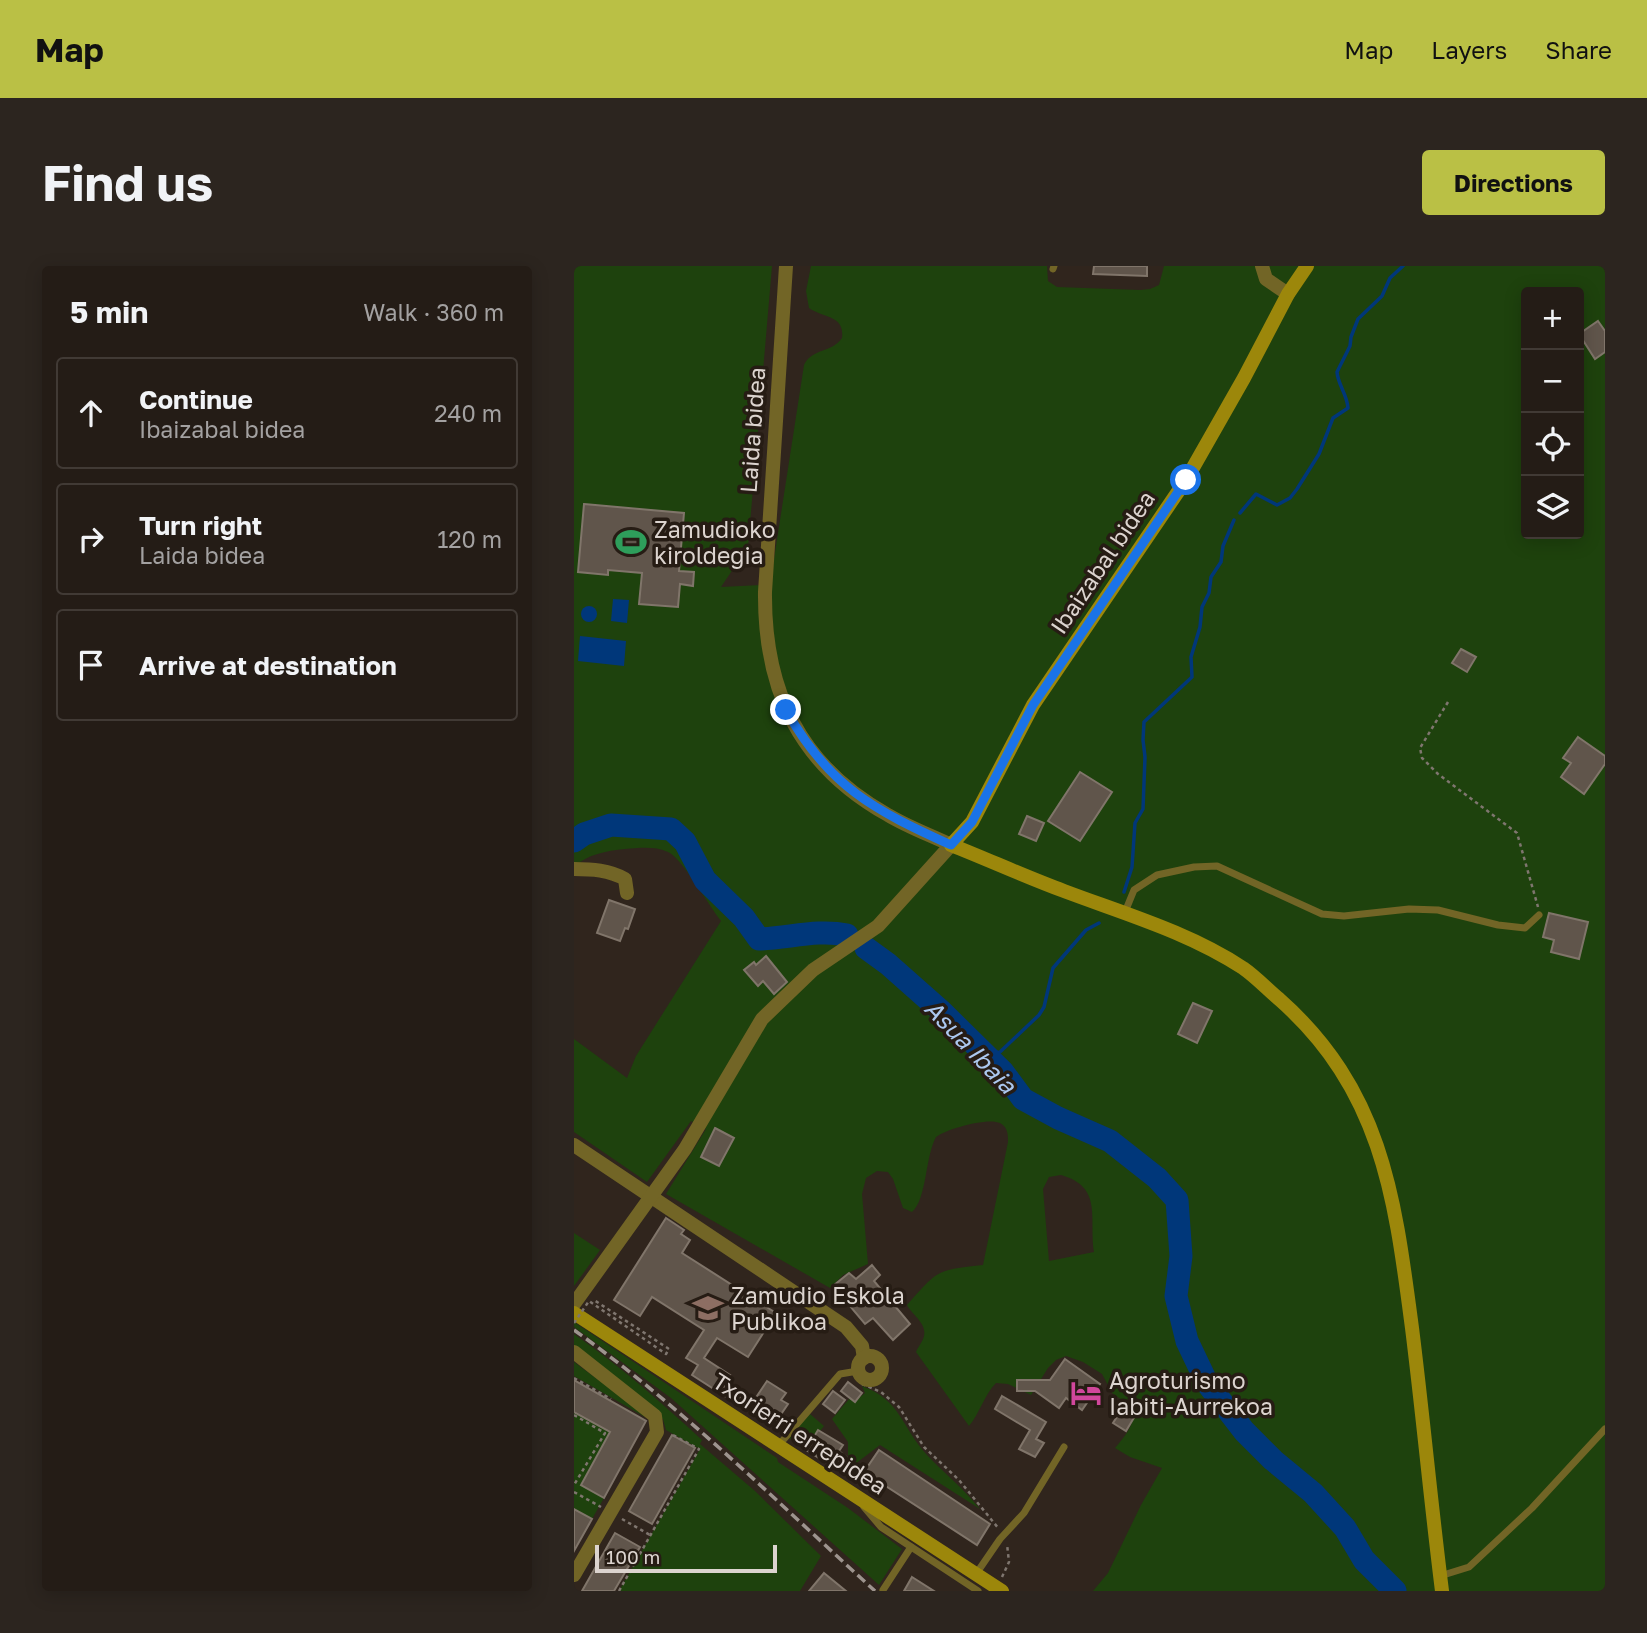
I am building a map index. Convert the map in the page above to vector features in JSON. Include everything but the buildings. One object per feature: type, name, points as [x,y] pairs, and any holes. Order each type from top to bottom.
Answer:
[{"type":"street","name":"Laida bidea","points":[[786,266],[764,620],[775,684],[799,733],[824,766],[846,787],[888,815],[951,845]]},
{"type":"street","points":[[1262,266],[1266,279],[1288,294]]},
{"type":"street","name":"Ibaizabal bidea","points":[[951,845],[972,822],[1033,705],[1186,480],[1288,294],[1307,266]]},
{"type":"street","points":[[574,1304],[685,1149],[762,1019],[813,970],[878,926],[951,845],[1192,939],[1245,969],[1298,1016],[1335,1061],[1366,1115],[1387,1173],[1395,1210],[1414,1349],[1440,1582]]},
{"type":"street","points":[[574,869],[614,873],[625,879],[627,893]]},
{"type":"street","points":[[574,1145],[846,1327],[862,1346],[863,1358]]},
{"type":"street","name":"Txorierri errepidea","points":[[574,1312],[975,1574],[1002,1586]]},
{"type":"street","points":[[574,1352],[655,1416],[657,1432],[574,1576]]},
{"type":"lane","points":[[1124,913],[1134,891],[1157,875],[1194,867],[1217,866],[1322,914],[1344,916],[1409,909],[1438,910],[1497,925],[1525,928],[1539,915]]},
{"type":"lane","points":[[778,1446],[840,1374],[852,1372]]},
{"type":"lane","points":[[1440,1582],[1469,1567],[1532,1508],[1605,1429]]},
{"type":"lane","points":[[975,1574],[1024,1513],[1064,1447]]},
{"type":"lane","points":[[859,1499],[881,1527],[978,1591]]},
{"type":"lane","points":[[883,1590],[911,1547]]},
{"type":"path","points":[[1448,702],[1420,748],[1422,758],[1438,775],[1517,832],[1539,915]]},
{"type":"path","points":[[574,1323],[589,1301],[666,1354],[669,1349],[594,1300]]},
{"type":"path","points":[[862,1384],[881,1392],[899,1407],[924,1447],[959,1480],[1003,1536],[1007,1543],[1009,1562],[1002,1586]]},
{"type":"path","points":[[574,1416],[605,1433],[575,1482]]},
{"type":"path","points":[[619,1591],[699,1449],[671,1434]]},
{"type":"path","points":[[574,1492],[601,1507]]},
{"type":"path","points":[[622,1520],[650,1535]]},
{"type":"green space","points":[[574,266],[772,266],[748,547],[721,587],[761,585],[772,572],[804,365],[812,356],[838,343],[842,338],[837,321],[809,308],[806,291],[811,266],[1047,266],[1048,281],[1057,287],[1140,290],[1159,285],[1164,266],[1605,266],[1605,1591],[1093,1591],[1108,1573],[1162,1468],[1130,1457],[1115,1448],[1131,1424],[1132,1407],[1112,1393],[1102,1374],[1083,1362],[1066,1356],[1056,1360],[1048,1368],[1031,1395],[1008,1384],[996,1383],[969,1426],[916,1352],[924,1331],[907,1305],[939,1274],[956,1268],[983,1265],[1008,1142],[1005,1127],[994,1122],[977,1123],[957,1127],[936,1137],[921,1198],[912,1212],[903,1208],[888,1172],[877,1171],[866,1178],[862,1194],[868,1264],[843,1275],[830,1288],[666,1194],[706,1129],[691,1121],[647,1182],[574,1132],[574,1039],[627,1078],[636,1056],[721,921],[680,863],[668,852],[652,848],[611,851],[591,856],[574,867]],"holes":[[[1061,1175],[1074,1180],[1089,1195],[1094,1252],[1049,1261],[1043,1189],[1049,1177]]]},
{"type":"green space","points":[[574,1233],[600,1250],[574,1286]]},
{"type":"green space","points":[[574,1322],[777,1458],[778,1462],[848,1508],[902,1549],[879,1585],[671,1398],[574,1327]]},
{"type":"green space","points":[[574,1334],[671,1412],[702,1440],[700,1444],[755,1491],[821,1556],[800,1591],[619,1591],[700,1449],[666,1430],[663,1419],[659,1419],[574,1349]]},
{"type":"green space","points":[[574,1362],[646,1415],[645,1417],[574,1376]]},
{"type":"green space","points":[[862,1386],[875,1392],[893,1407],[918,1445],[980,1509],[880,1445],[855,1464],[848,1455],[848,1442],[832,1419],[850,1398],[855,1401],[865,1393]]},
{"type":"green space","points":[[574,1412],[610,1432],[581,1484],[604,1498],[592,1519],[574,1509]]},
{"type":"green space","points":[[810,1414],[824,1426],[805,1450],[788,1437]]},
{"type":"water","points":[[613,599],[629,600],[627,623],[611,621]]},
{"type":"water","points":[[589,606],[595,608],[595,620],[589,622],[583,620],[581,614],[583,608]]},
{"type":"water","points":[[580,636],[626,641],[624,666],[578,661]]},
{"type":"waterway","points":[[1240,513],[1256,494],[1277,505],[1290,498],[1297,489],[1319,454],[1333,418],[1348,408],[1337,372],[1350,346],[1358,319],[1382,296],[1390,278],[1403,266]]},
{"type":"waterway","points":[[1124,892],[1132,867],[1135,823],[1143,809],[1144,722],[1192,677],[1191,657],[1200,627],[1202,607],[1209,593],[1211,577],[1221,562],[1223,546],[1234,520]]},
{"type":"waterway","name":"Asua Ibaia","points":[[574,841],[584,834],[611,825],[671,829],[685,842],[705,880],[744,918],[759,939],[814,933],[847,935]]},
{"type":"waterway","points":[[982,1053],[1000,1052],[1039,1015],[1044,1007],[1053,968],[1086,930],[1099,923]]},
{"type":"waterway","name":"Asua Ibaia","points":[[866,948],[940,1010],[1003,1072],[1023,1099],[1110,1141],[1157,1178],[1177,1200],[1181,1256],[1176,1296],[1187,1341],[1207,1383],[1244,1431],[1273,1460],[1313,1493],[1345,1528],[1364,1560],[1395,1591]]},
{"type":"railway","points":[[574,1330],[691,1423],[875,1591]]},
{"type":"place","name":"Zamudioko kiroldegia","points":[[631,542]]},
{"type":"place","name":"Zamudio Eskola Publikoa","points":[[708,1308]]},
{"type":"place","name":"Agroturismo Iabiti-Aurrekoa","points":[[1086,1393]]},
{"type":"route","points":[[786,710],[799,733],[824,766],[846,787],[888,815],[951,845],[972,822],[1033,705],[1186,480]]}]
